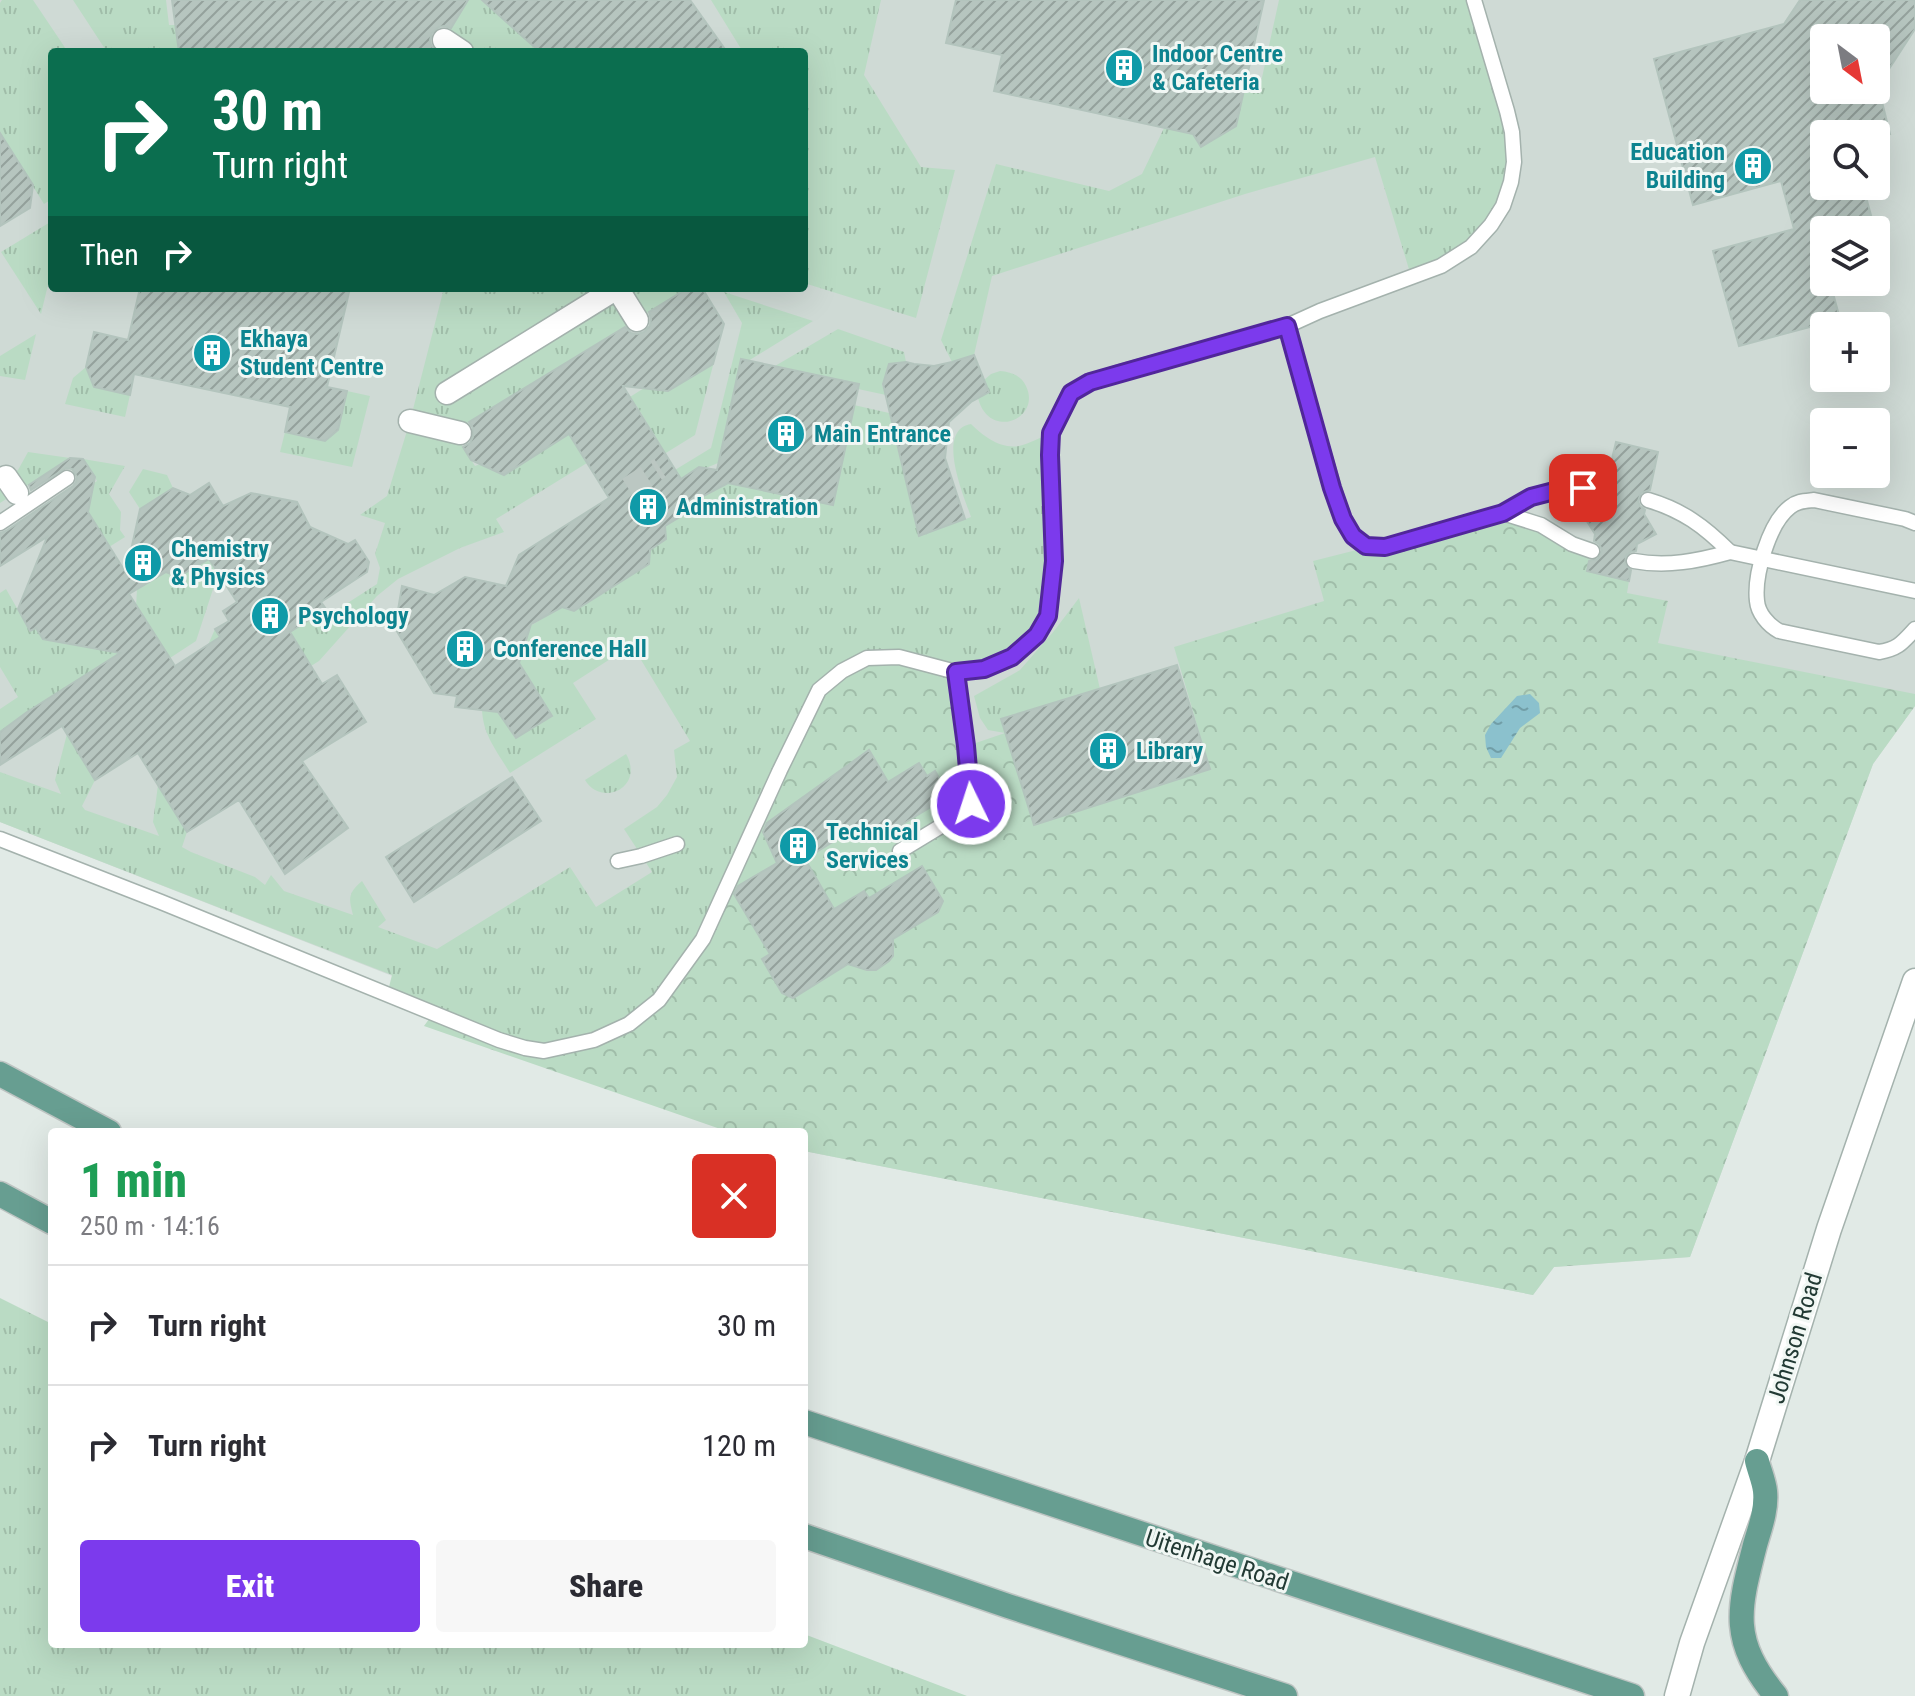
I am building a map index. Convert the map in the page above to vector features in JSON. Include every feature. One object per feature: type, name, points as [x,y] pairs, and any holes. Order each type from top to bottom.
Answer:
[{"type":"main road","points":[[0,1074],[101,1128]]},
{"type":"main road","points":[[0,1194],[48,1220]]},
{"type":"main road","name":"Uitenhage Road","points":[[808,1423],[1632,1696]]},
{"type":"main road","points":[[1757,1461],[1765,1491],[1763,1517],[1741,1611],[1742,1636],[1750,1658],[1776,1696]]},
{"type":"main road","points":[[808,1537],[1285,1696]]},
{"type":"street","points":[[447,393],[611,292]]},
{"type":"street","points":[[620,292],[637,320]]},
{"type":"street","points":[[410,421],[460,433]]},
{"type":"street","name":"Johnson Road","points":[[1677,1696],[1692,1643],[1757,1461],[1829,1229],[1915,981]]},
{"type":"lane","points":[[0,839],[525,1048],[544,1051],[594,1040],[629,1024],[659,1000],[703,939],[819,690],[842,671],[867,658],[899,657],[956,672],[984,669],[1012,657],[1037,635],[1048,616],[1054,561],[1051,433],[1071,393],[1090,382],[1117,373],[1287,326],[1429,271],[1471,247],[1491,225],[1503,206],[1511,182],[1514,162],[1512,132],[1474,0]]},
{"type":"lane","points":[[1287,326],[1343,519],[1353,536],[1366,546],[1385,547],[1503,513],[1531,497],[1558,490],[1605,490]]},
{"type":"lane","points":[[0,523],[67,478]]},
{"type":"lane","points":[[1648,500],[1671,507],[1709,531],[1730,552]]},
{"type":"lane","points":[[1915,523],[1814,500],[1800,501],[1782,514],[1771,530],[1758,580],[1757,603],[1763,616],[1779,631],[1879,652],[1900,645],[1915,629]]},
{"type":"lane","points":[[1503,513],[1541,525],[1572,544],[1592,551]]},
{"type":"lane","points":[[1634,561],[1669,564],[1730,552],[1915,591]]},
{"type":"lane","points":[[900,851],[961,814],[971,804],[956,672]]},
{"type":"lane","points":[[618,861],[677,844]]},
{"type":"shaded area","points":[[0,0],[1915,0],[1915,706],[1873,764],[1690,1257],[1554,1267],[1533,1295],[808,1152],[808,1128],[793,1128],[451,999],[0,822]]},
{"type":"green space","points":[[2,0],[33,0],[65,48],[48,48],[48,202],[44,204],[16,159],[0,162]]},
{"type":"green space","points":[[73,0],[166,0],[169,25],[175,25],[178,48],[104,48]]},
{"type":"green space","points":[[404,0],[481,0],[535,48],[438,48],[450,28]]},
{"type":"green space","points":[[711,0],[881,0],[864,75],[921,167],[955,170],[916,318],[808,284],[808,48],[741,48]]},
{"type":"green space","points":[[1279,0],[1474,0],[1507,111],[1511,182],[1471,247],[1411,276],[1375,157],[1245,194],[992,276],[974,355],[952,362],[941,340],[996,164],[1109,191],[1142,174],[1164,128],[1170,98],[1201,146],[1214,107],[1239,112],[1247,80],[1261,82]]},
{"type":"green space","points":[[48,223],[48,285],[41,314],[1,252]]},
{"type":"green space","points":[[443,292],[681,292],[462,426],[458,439],[475,466],[590,421],[575,444],[587,463],[496,519],[504,532],[460,548],[398,579],[377,596],[319,661],[258,699],[208,645],[215,629],[304,656],[290,632],[325,609],[329,615],[377,584],[380,568],[375,554],[385,523],[360,515],[387,496]]},
{"type":"green space","points":[[724,292],[813,321],[748,361],[741,359],[718,463],[706,468],[699,467],[671,485],[665,476],[711,448],[742,323]]},
{"type":"green space","points":[[838,329],[904,352],[906,362],[889,364],[882,385],[886,395],[858,389],[858,384],[775,366]]},
{"type":"green space","points":[[36,334],[25,380],[0,376],[0,356]]},
{"type":"green space","points":[[718,346],[695,435],[661,456],[660,444],[636,405],[622,402]]},
{"type":"green space","points":[[86,367],[94,387],[130,395],[125,417],[65,404],[73,378]]},
{"type":"green space","points":[[1000,371],[1012,373],[1021,379],[1029,398],[1021,416],[1002,422],[992,419],[984,411],[978,398],[989,392],[984,380]]},
{"type":"green space","points":[[347,391],[370,396],[352,467],[280,452],[285,432],[324,441],[338,431]]},
{"type":"green space","points":[[854,405],[889,413],[919,536],[971,517],[958,480],[953,451],[960,429],[971,424],[992,441],[1005,446],[1027,444],[1051,433],[1048,616],[1012,657],[956,672],[703,939],[629,1024],[544,1051],[387,995],[392,975],[0,822],[0,772],[61,794],[55,780],[67,734],[95,780],[82,806],[85,810],[159,836],[153,822],[158,785],[187,832],[182,847],[255,877],[265,885],[271,875],[284,891],[353,915],[350,897],[362,881],[386,920],[378,927],[437,949],[570,867],[596,907],[652,872],[624,829],[657,807],[667,795],[677,777],[674,750],[690,741],[632,645],[573,683],[596,719],[510,773],[484,723],[483,686],[515,738],[552,716],[519,663],[530,626],[562,607],[574,611],[649,564],[650,549],[666,539],[665,526],[687,512],[681,502]]},
{"type":"green space","points":[[28,452],[70,458],[0,503],[0,481],[18,470]]},
{"type":"green space","points":[[83,459],[125,466],[109,494],[121,512],[120,530],[125,537],[74,569],[88,512],[86,488],[97,481]]},
{"type":"green space","points":[[143,469],[167,475],[173,488],[140,509],[129,492]]},
{"type":"green space","points":[[1503,513],[1592,551],[1587,571],[1629,581],[1627,593],[1668,601],[1658,643],[1915,694],[1915,706],[1873,764],[1690,1257],[1554,1267],[1533,1295],[808,1152],[808,1128],[717,1128],[424,1026],[432,1015],[544,1051],[629,1025],[683,969],[819,690],[867,658],[956,672],[967,746],[1005,733],[1034,824],[1210,769],[1174,647],[1324,601],[1313,561]]},
{"type":"green space","points":[[214,556],[217,577],[196,641],[170,658],[153,632],[0,732],[0,709],[18,697],[0,667],[0,593],[6,589],[30,631],[36,628],[43,639],[57,642],[100,614],[136,607],[137,589],[166,572],[178,577]]},
{"type":"green space","points":[[1079,598],[1100,689],[1001,719],[1005,733],[988,730],[980,718],[974,696],[1020,670]]},
{"type":"green space","points":[[626,754],[630,776],[619,790],[601,792],[585,780]]},
{"type":"green space","points":[[0,1298],[48,1322],[48,1648],[808,1648],[808,1636],[967,1696],[0,1696]]},
{"type":"water","points":[[1530,694],[1539,703],[1540,713],[1520,728],[1501,758],[1491,758],[1485,735],[1491,724],[1517,696]]},
{"type":"building","points":[[172,0],[468,0],[451,28],[439,27],[432,33],[430,40],[433,48],[178,48]]},
{"type":"building","points":[[482,0],[690,0],[724,48],[536,48]]},
{"type":"building","name":"Indoor Centre & Cafeteria","points":[[956,0],[1264,0],[1236,126],[1201,147],[1193,134],[994,91],[1002,55],[946,43]]},
{"type":"building","name":"Education Building","points":[[1800,0],[1915,0],[1915,29],[1890,67],[1890,24],[1810,24],[1810,104],[1882,104],[1886,120],[1810,120],[1810,200],[1867,200],[1871,216],[1810,216],[1810,296],[1834,296],[1838,312],[1810,312],[1810,327],[1739,346],[1713,251],[1794,229],[1781,181],[1693,205],[1654,59],[1784,24]]},
{"type":"building","points":[[0,133],[33,185],[30,208],[0,226]]},
{"type":"building","name":"Ekhaya Student Centre","points":[[139,292],[349,292],[327,387],[347,391],[338,430],[325,441],[285,432],[290,407],[134,374],[130,395],[94,387],[86,367],[94,332],[128,340]]},
{"type":"building","points":[[682,292],[704,292],[724,324],[713,364],[668,391],[623,386],[681,479],[699,467],[717,470],[741,359],[859,384],[833,505],[728,483],[684,506],[688,512],[665,526],[666,539],[650,550],[649,564],[574,611],[562,607],[531,624],[519,663],[552,716],[516,738],[498,712],[455,707],[457,696],[434,693],[395,628],[402,586],[434,595],[465,577],[506,586],[519,555],[609,498],[569,434],[504,475],[471,460],[463,447],[473,437],[469,422],[625,327],[631,333],[644,332],[650,326],[649,312]]},
{"type":"building","name":"Main Entrance","points":[[974,355],[989,392],[971,402],[949,422],[945,458],[965,519],[919,536],[883,384],[889,364],[906,362],[934,366]]},
{"type":"building","points":[[1616,442],[1658,452],[1650,490],[1641,493],[1638,501],[1656,534],[1637,544],[1636,551],[1626,556],[1625,564],[1631,570],[1629,581],[1587,571],[1589,561],[1598,559],[1602,550],[1594,541],[1595,534],[1583,515],[1614,495],[1614,487],[1607,480]]},
{"type":"building","points":[[70,458],[83,459],[95,477],[88,512],[126,573],[140,509],[173,488],[190,495],[209,483],[223,506],[251,493],[297,502],[310,527],[348,544],[355,540],[369,562],[367,572],[321,602],[326,609],[290,632],[322,684],[337,675],[366,722],[302,761],[348,828],[285,874],[239,800],[187,832],[138,753],[95,780],[62,726],[0,765],[0,732],[120,653],[43,639],[36,628],[30,631],[18,609],[47,537],[0,566],[0,533],[73,486],[77,477],[72,469],[66,468],[31,490],[29,485]],"holes":[[[209,559],[237,602],[223,611],[229,621],[215,629],[220,637],[175,666],[129,594],[166,572],[178,577]]]},
{"type":"building","name":"Library","points":[[1177,665],[1210,769],[1034,825],[1001,719]]},
{"type":"building","points":[[869,750],[888,782],[919,763],[927,776],[935,771],[945,788],[944,799],[888,833],[862,824],[805,859],[834,909],[864,891],[869,898],[922,866],[943,901],[938,912],[893,939],[893,956],[876,970],[848,964],[793,998],[782,993],[762,959],[770,954],[734,894],[738,886],[777,863],[763,832],[767,823]]},
{"type":"building","points":[[512,777],[541,821],[414,902],[386,857]]},
{"type":"tunnel","points":[[628,488],[660,468]]},
{"type":"place","name":"Indoor Centre & Cafeteria","points":[[1124,68]]},
{"type":"place","name":"Education Building","points":[[1753,166]]},
{"type":"place","name":"Ekhaya Student Centre","points":[[212,353]]},
{"type":"place","name":"Main Entrance","points":[[786,434]]},
{"type":"place","name":"Administration","points":[[648,507]]},
{"type":"place","name":"Chemistry & Physics","points":[[143,563]]},
{"type":"place","name":"Psychology","points":[[270,616]]},
{"type":"place","name":"Conference Hall","points":[[465,649]]},
{"type":"place","name":"Library","points":[[1108,751]]},
{"type":"place","name":"Technical Services","points":[[798,846]]},
{"type":"route","points":[[971,804],[956,672],[984,669],[1012,657],[1037,635],[1048,616],[1054,561],[1051,433],[1071,393],[1090,382],[1287,326],[1343,519],[1353,536],[1366,546],[1385,547],[1503,513],[1531,497],[1583,488]]}]
